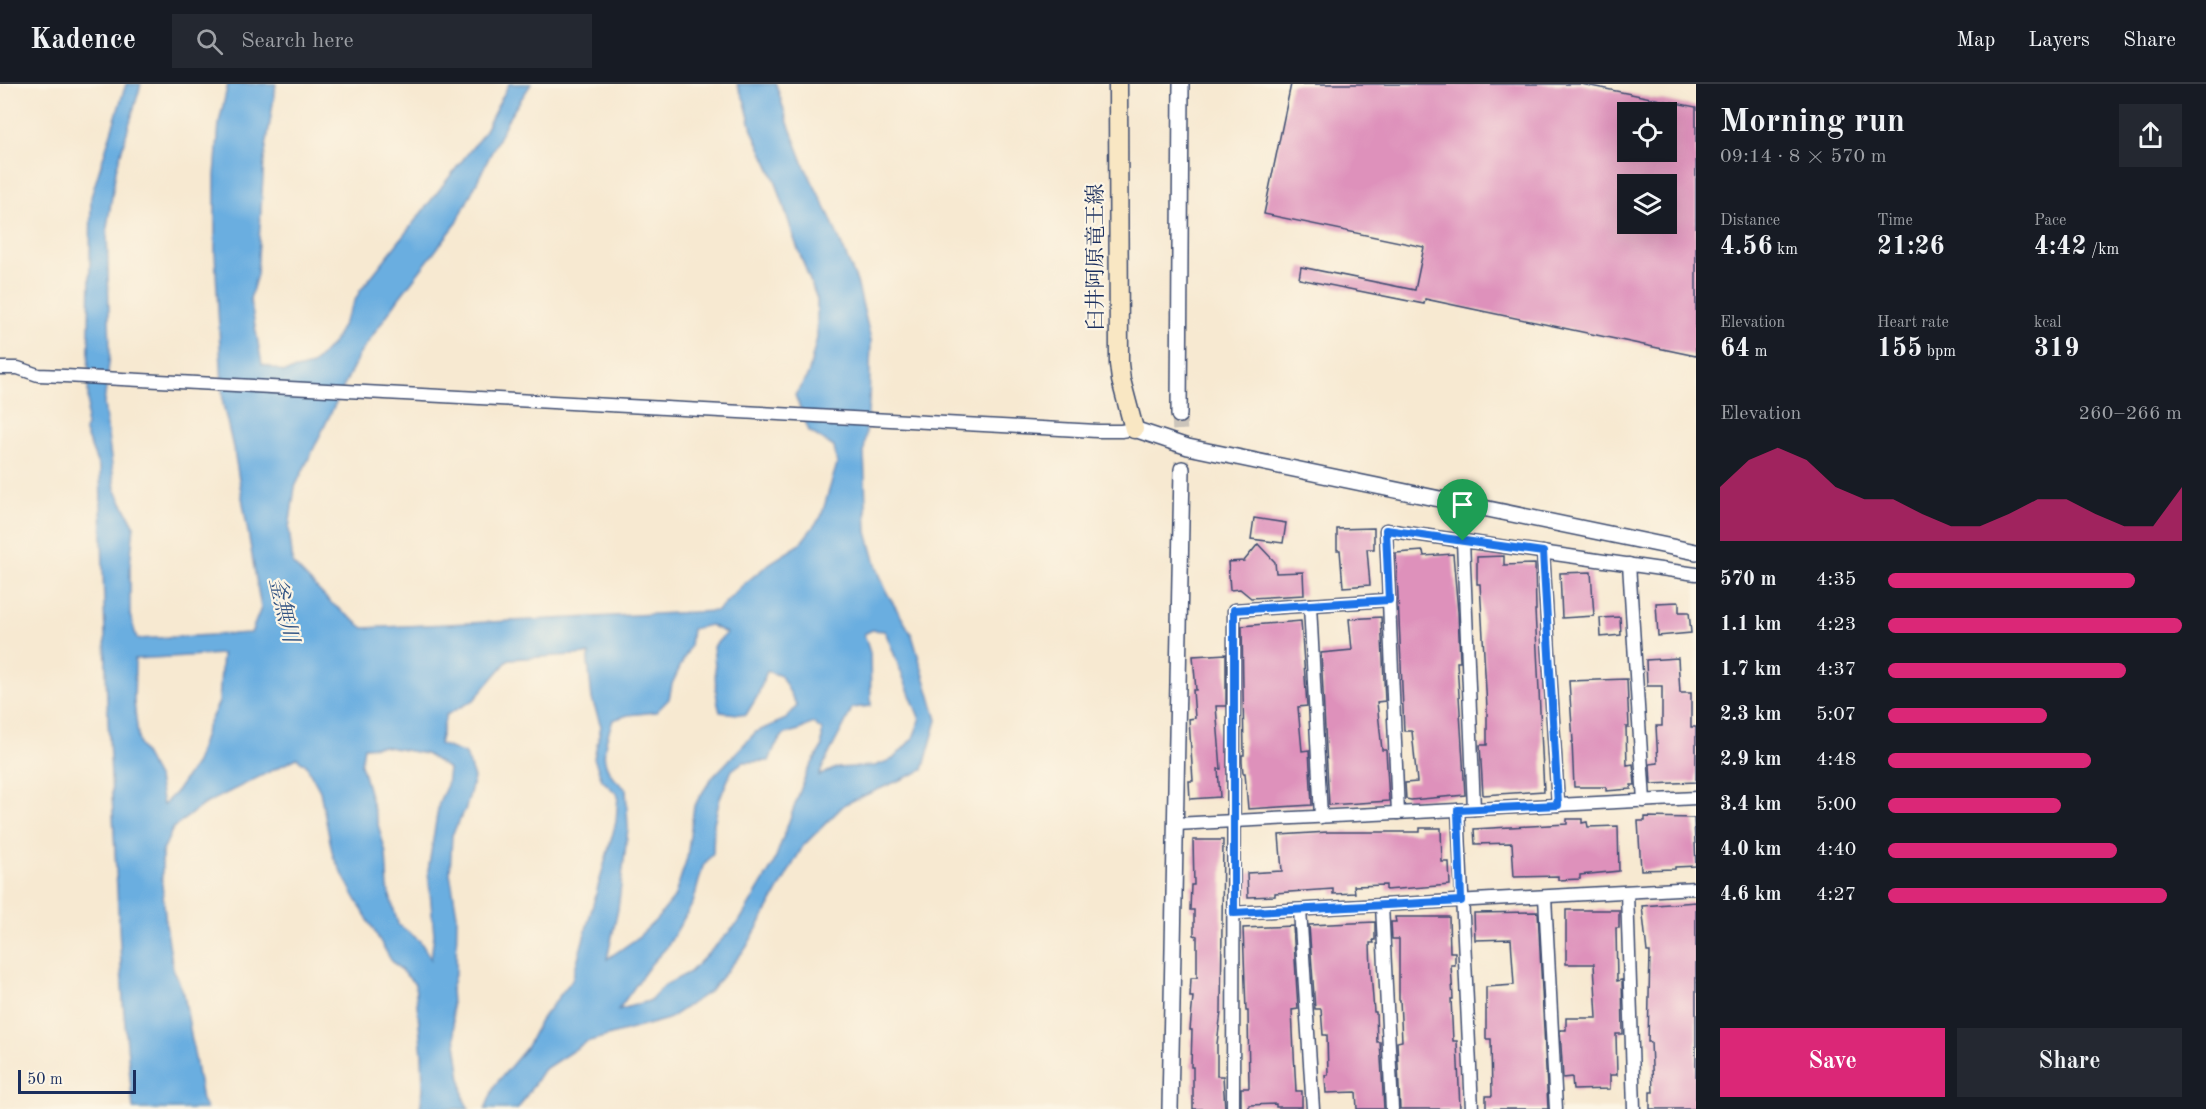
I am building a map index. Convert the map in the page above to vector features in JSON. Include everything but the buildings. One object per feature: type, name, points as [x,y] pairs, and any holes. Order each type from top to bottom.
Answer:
[{"type":"main road","name":"臼井阿原竜王線","points":[[1118,84],[1119,364],[1134,429]]},
{"type":"street","points":[[1179,415],[1181,84]]},
{"type":"street","points":[[0,368],[18,368],[38,375],[1099,431],[1134,429],[1188,447],[1696,552]]},
{"type":"street","points":[[1170,1109],[1182,469]]},
{"type":"street","points":[[1398,813],[1386,530],[1696,574]]},
{"type":"street","points":[[1463,541],[1474,809]]},
{"type":"street","points":[[1543,552],[1558,805]]},
{"type":"street","points":[[1629,564],[1644,801]]},
{"type":"street","points":[[1233,1109],[1234,610],[1389,600]]},
{"type":"street","points":[[1310,605],[1321,817]]},
{"type":"street","points":[[1175,824],[1696,798]]},
{"type":"street","points":[[1458,810],[1472,1109]]},
{"type":"street","points":[[1234,913],[1696,888]]},
{"type":"street","points":[[1627,892],[1634,1109]]},
{"type":"street","points":[[1545,897],[1556,1109]]},
{"type":"street","points":[[1382,905],[1392,1109]]},
{"type":"street","points":[[1300,910],[1313,1109]]},
{"type":"water","name":"釜無川","points":[[126,84],[141,84],[116,170],[107,228],[110,355],[104,404],[115,489],[134,525],[130,565],[130,615],[137,639],[251,633],[261,608],[235,456],[223,404],[215,252],[215,176],[219,123],[228,84],[276,84],[264,160],[257,274],[250,299],[262,364],[284,372],[312,365],[333,343],[360,291],[483,134],[509,84],[531,84],[508,119],[456,224],[359,355],[295,487],[289,528],[293,564],[330,602],[364,628],[717,611],[744,584],[770,563],[799,545],[821,517],[837,464],[834,447],[809,431],[795,395],[808,375],[817,338],[817,299],[776,182],[752,130],[745,102],[737,84],[776,84],[804,165],[830,217],[857,282],[871,340],[869,402],[864,452],[867,532],[887,593],[912,635],[937,720],[923,770],[845,804],[803,846],[746,948],[710,991],[668,1019],[586,1042],[543,1070],[518,1109],[485,1109],[495,1085],[526,1048],[540,1021],[572,980],[616,822],[618,795],[602,780],[594,758],[601,726],[592,699],[589,654],[509,659],[474,700],[446,715],[439,744],[466,754],[474,778],[466,808],[452,835],[450,873],[457,915],[456,971],[451,989],[453,1022],[464,1100],[469,1109],[420,1109],[423,1089],[422,1054],[415,984],[391,960],[333,856],[320,791],[306,765],[297,758],[203,805],[173,828],[162,853],[166,925],[173,968],[184,994],[202,1100],[207,1109],[133,1109],[123,1002],[107,701],[100,470],[85,432],[88,405],[91,197]],"holes":[[[710,625],[726,633],[713,647],[720,712],[746,715],[757,697],[767,671],[781,676],[797,706],[786,719],[756,732],[711,779],[694,806],[687,858],[674,898],[636,939],[607,959],[618,909],[628,828],[626,789],[610,773],[606,765],[604,758],[606,740],[613,720],[628,715],[656,712],[669,699],[672,684],[690,646],[692,629]],[[872,630],[885,631],[920,720],[913,738],[893,759],[875,766],[836,768],[819,776],[852,708],[871,706],[870,653],[864,634]],[[222,654],[219,702],[207,727],[196,763],[175,793],[163,805],[158,779],[139,744],[134,702],[135,659]],[[813,723],[822,730],[822,747],[807,772],[773,865],[739,922],[690,972],[665,985],[649,1001],[618,1010],[651,964],[667,947],[693,903],[703,866],[713,853],[714,823],[720,798],[732,770],[743,762],[769,761],[775,746],[784,734]],[[382,746],[426,754],[449,769],[447,785],[439,802],[428,871],[434,934],[431,959],[420,941],[398,924],[388,889],[386,853],[361,764],[364,747]]]},
{"type":"tunnel","points":[[1179,415],[1182,469]]},
{"type":"route","points":[[1386,530],[1463,541],[1543,552],[1558,805],[1458,810],[1461,901],[1234,913],[1234,610],[1389,600],[1386,530]]}]
